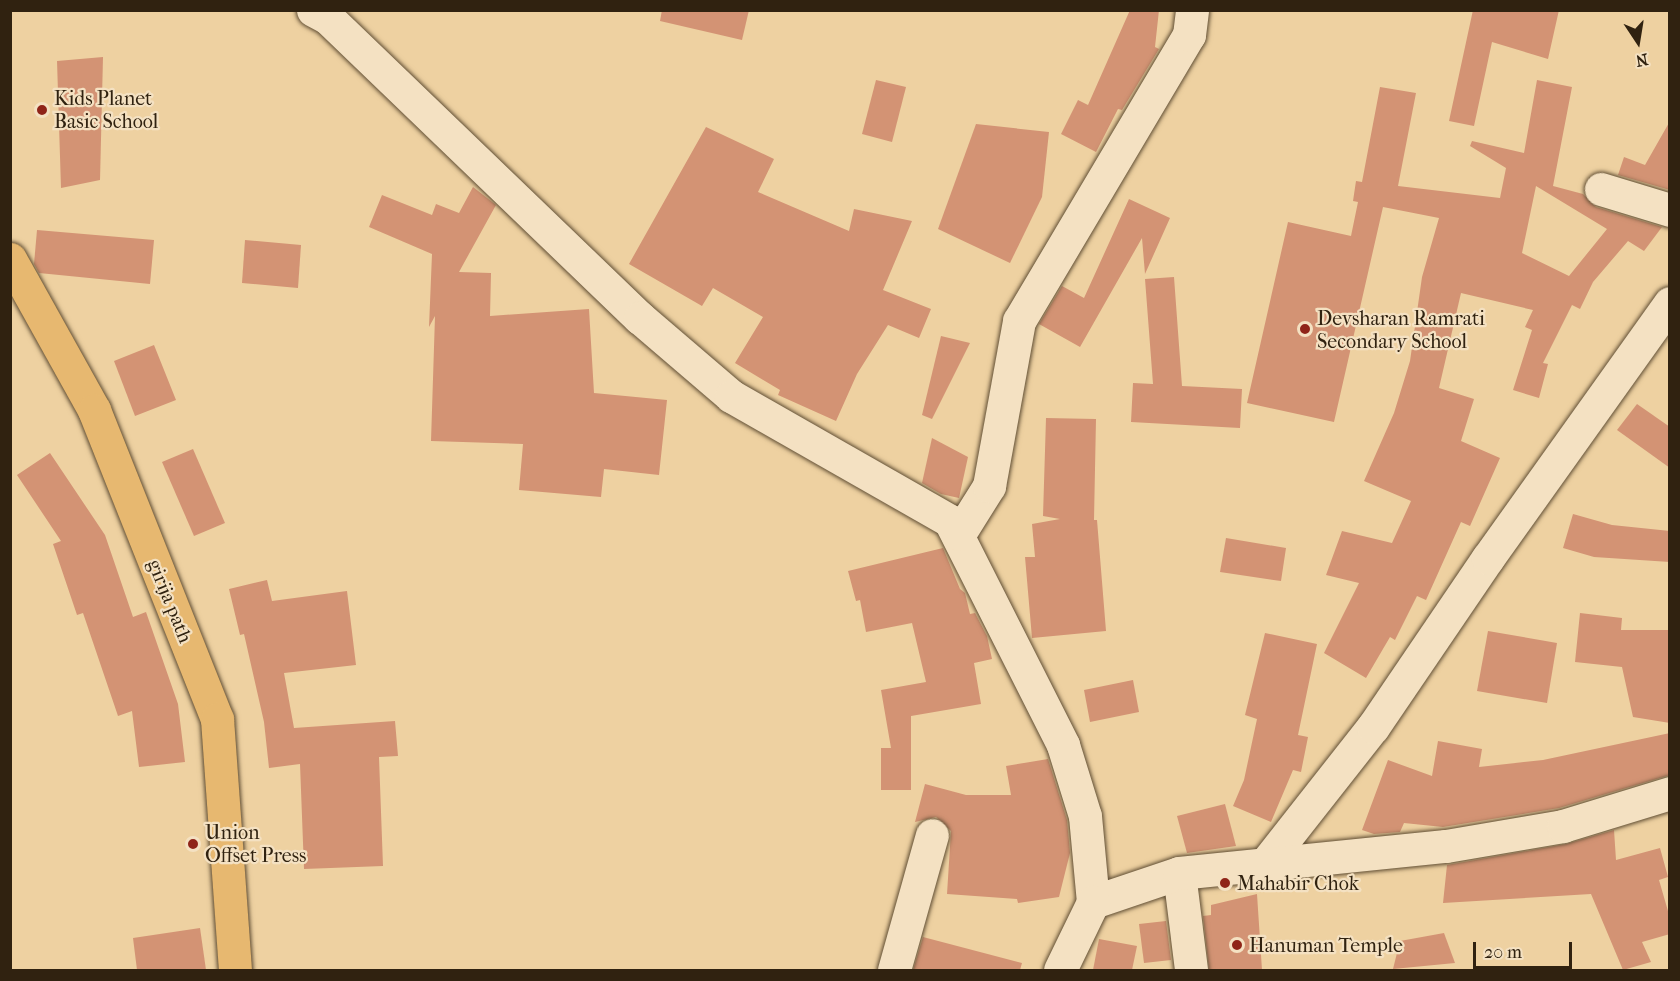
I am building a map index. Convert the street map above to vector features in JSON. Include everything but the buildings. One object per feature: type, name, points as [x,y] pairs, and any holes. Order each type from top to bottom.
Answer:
[{"type":"main road","name":"girija path","points":[[10,259],[94,410],[217,718],[235,970]]},
{"type":"street","points":[[313,10],[328,18],[640,318],[730,396],[950,522],[959,534],[1021,667],[1063,745],[1084,816],[1093,902],[1060,970]]},
{"type":"street","points":[[959,534],[989,486],[1019,321],[1189,34],[1192,10]]},
{"type":"street","points":[[1601,189],[1670,210]]},
{"type":"street","points":[[1265,864],[1373,727],[1488,558],[1670,303]]},
{"type":"street","points":[[1093,902],[1179,873],[1446,846],[1563,826],[1670,793]]},
{"type":"street","points":[[894,970],[932,835]]},
{"type":"street","points":[[1179,873],[1191,970]]},
{"type":"place","name":"Kids Planet Basic School","points":[[42,110]]},
{"type":"place","name":"Devsharan Ramrati Secondary School","points":[[1305,329]]},
{"type":"place","name":"Union Offset Press","points":[[193,844]]},
{"type":"place","name":"Mahabir Chok","points":[[1225,883]]},
{"type":"place","name":"Hanuman Temple","points":[[1237,945]]}]
